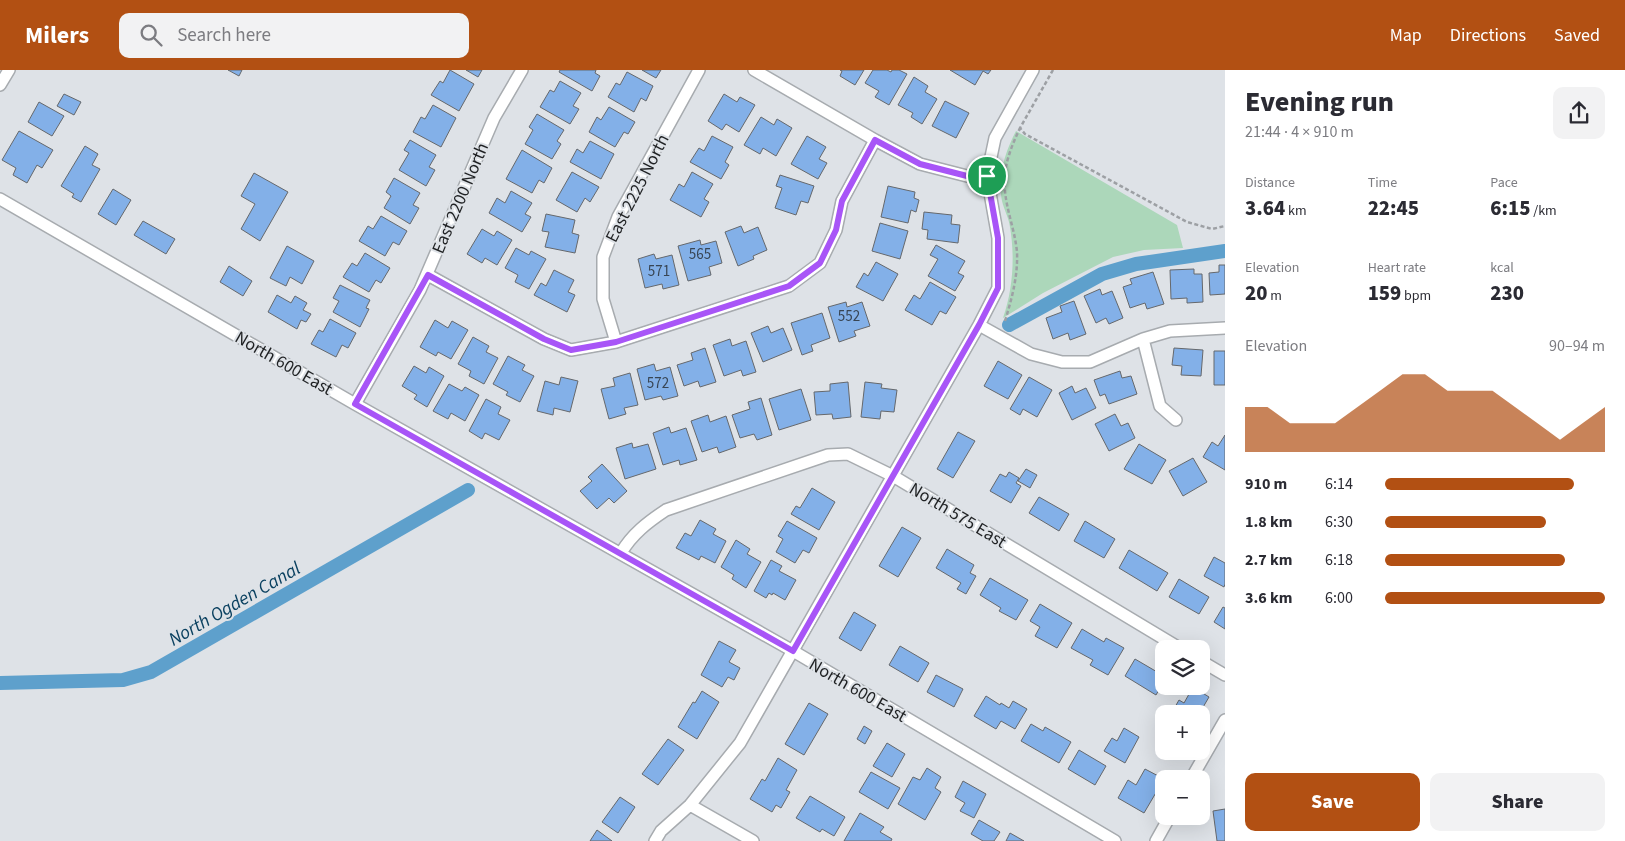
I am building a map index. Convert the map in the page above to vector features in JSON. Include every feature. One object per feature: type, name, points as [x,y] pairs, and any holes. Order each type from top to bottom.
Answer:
[{"type":"street","points":[[0,85],[8,70]]},
{"type":"street","name":"East 2200 North","points":[[355,404],[428,275],[494,118],[522,70]]},
{"type":"street","name":"East 2225 North","points":[[616,342],[603,299],[603,257],[618,217],[699,70]]},
{"type":"street","points":[[754,70],[920,164],[967,176],[987,176]]},
{"type":"street","points":[[655,841],[661,831],[690,805],[740,744],[979,325],[998,288],[998,238],[987,176],[995,138],[1033,70]]},
{"type":"street","points":[[428,275],[544,339],[571,350],[616,342],[789,286],[820,263],[836,230],[842,201],[875,140]]},
{"type":"street","name":"North 600 East","points":[[0,199],[355,404],[793,651],[1115,841]]},
{"type":"street","points":[[979,325],[1031,354],[1062,362],[1090,362],[1144,339],[1170,331],[1225,328]]},
{"type":"street","points":[[1144,339],[1160,406],[1176,420]]},
{"type":"street","name":"North 575 East","points":[[621,553],[628,542],[644,525],[666,510],[828,455],[848,454],[893,476],[1166,640]]},
{"type":"street","points":[[1210,666],[1225,675]]},
{"type":"street","points":[[1196,770],[1225,720]]},
{"type":"street","points":[[690,805],[754,841]]},
{"type":"street","points":[[1156,841],[1165,825]]},
{"type":"path","points":[[1004,321],[1012,296],[1016,274],[1014,229],[1004,190],[1005,165],[1020,128],[1053,70]]},
{"type":"path","points":[[1020,128],[1025,134],[1188,222],[1212,229],[1225,226]]},
{"type":"green space","points":[[1016,131],[1177,225],[1183,248],[1144,250],[1113,257],[1043,293],[1003,318],[1011,284],[1012,238],[1002,201],[1001,174],[1008,147]]},
{"type":"building","points":[[228,70],[242,70],[239,76]]},
{"type":"building","points":[[450,70],[474,84],[459,111],[431,95],[440,81],[443,83]]},
{"type":"building","points":[[466,70],[482,70],[478,77]]},
{"type":"building","points":[[560,70],[596,70],[595,73],[600,76],[592,91],[559,72]]},
{"type":"building","points":[[642,70],[661,70],[656,78]]},
{"type":"building","points":[[840,70],[864,70],[855,85],[840,76],[842,71]]},
{"type":"building","points":[[873,70],[887,70],[891,72],[892,70],[899,70],[907,74],[889,105],[875,97],[879,91],[865,83]]},
{"type":"building","points":[[950,70],[991,70],[988,74],[983,71],[975,85]]},
{"type":"building","points":[[627,72],[653,86],[646,101],[641,98],[634,112],[608,97],[616,83],[620,85]]},
{"type":"building","points":[[914,77],[928,86],[925,92],[937,99],[922,124],[911,117],[913,113],[898,105]]},
{"type":"building","points":[[560,81],[581,93],[573,106],[579,109],[570,124],[540,107],[550,90],[554,92]]},
{"type":"building","points":[[64,94],[81,102],[74,115],[57,106]]},
{"type":"building","points":[[724,94],[737,102],[740,97],[755,105],[739,132],[726,124],[722,130],[708,121]]},
{"type":"building","points":[[945,101],[969,113],[956,138],[932,126]]},
{"type":"building","points":[[39,102],[64,116],[52,136],[28,122]]},
{"type":"building","points":[[433,105],[456,118],[441,147],[413,132],[421,117],[425,119]]},
{"type":"building","points":[[609,107],[635,122],[628,134],[624,132],[615,147],[589,132],[597,117],[601,120]]},
{"type":"building","points":[[537,114],[564,130],[557,141],[561,144],[552,159],[525,144],[533,130],[529,127]]},
{"type":"building","points":[[761,117],[774,125],[777,119],[792,128],[776,156],[763,148],[760,154],[744,145]]},
{"type":"building","points":[[19,131],[53,150],[42,168],[37,165],[27,183],[13,175],[16,168],[2,160]]},
{"type":"building","points":[[712,136],[733,147],[725,162],[729,165],[721,179],[690,162],[699,148],[704,151]]},
{"type":"building","points":[[807,136],[826,147],[819,159],[827,163],[818,179],[791,164]]},
{"type":"building","points":[[410,140],[436,155],[429,167],[435,170],[426,186],[399,170],[409,153],[404,150]]},
{"type":"building","points":[[590,141],[614,154],[601,179],[570,162],[577,149],[583,153]]},
{"type":"building","points":[[85,146],[98,154],[92,165],[100,169],[81,202],[72,197],[74,194],[61,186]]},
{"type":"building","points":[[522,150],[552,168],[544,183],[539,180],[532,193],[506,179]]},
{"type":"building","points":[[572,172],[599,187],[590,202],[585,198],[577,212],[556,200]]},
{"type":"building","points":[[692,172],[713,184],[704,199],[709,202],[701,217],[670,200],[679,184],[684,187]]},
{"type":"building","points":[[254,173],[288,192],[260,241],[241,229],[255,204],[241,196]]},
{"type":"building","points":[[780,175],[814,186],[808,203],[801,201],[796,215],[775,208],[782,188],[776,186]]},
{"type":"building","points":[[394,178],[420,193],[413,205],[419,208],[410,224],[384,208],[391,196],[386,192]]},
{"type":"building","points":[[888,186],[915,192],[914,198],[919,200],[916,212],[911,210],[908,223],[881,217]]},
{"type":"building","points":[[113,189],[131,200],[116,225],[98,214]]},
{"type":"building","points":[[511,191],[532,203],[525,214],[531,217],[522,232],[489,213],[497,198],[505,203]]},
{"type":"building","points":[[924,212],[952,215],[951,224],[960,225],[958,243],[927,239],[928,230],[922,229]]},
{"type":"building","points":[[546,214],[575,220],[572,233],[579,235],[575,253],[545,247],[549,232],[542,231]]},
{"type":"building","points":[[381,216],[407,231],[399,245],[393,242],[385,256],[359,241],[368,226],[373,229]]},
{"type":"building","points":[[143,221],[175,239],[166,254],[134,235]]},
{"type":"building","points":[[880,223],[908,231],[900,259],[872,251]]},
{"type":"building","points":[[741,226],[744,233],[758,227],[767,250],[753,256],[754,259],[738,266],[725,232]]},
{"type":"building","points":[[482,229],[494,236],[497,231],[512,240],[497,265],[485,258],[482,263],[467,254]]},
{"type":"building","points":[[700,240],[701,245],[716,241],[722,263],[709,267],[711,275],[688,281],[678,246]]},
{"type":"building","points":[[936,245],[965,261],[958,273],[964,276],[955,291],[928,276],[938,259],[930,255]]},
{"type":"building","points":[[287,246],[314,261],[302,284],[290,277],[286,286],[270,278]]},
{"type":"building","points":[[516,248],[529,255],[531,251],[546,259],[529,289],[515,282],[518,275],[505,268]]},
{"type":"building","points":[[365,253],[390,268],[381,283],[376,280],[369,292],[343,277],[352,263],[357,266]]},
{"type":"building","points":[[654,254],[656,259],[672,255],[679,285],[663,289],[662,284],[645,288],[638,259]]},
{"type":"building","points":[[876,262],[898,274],[883,301],[856,287],[864,273],[868,276]]},
{"type":"building","points":[[1219,265],[1225,265],[1225,294],[1210,295],[1209,273],[1219,272]]},
{"type":"building","points":[[229,266],[252,281],[243,296],[220,282]]},
{"type":"building","points":[[1194,269],[1194,274],[1202,274],[1203,302],[1187,303],[1187,298],[1171,299],[1170,270]]},
{"type":"building","points":[[554,270],[574,280],[568,292],[575,295],[567,312],[534,295],[541,283],[546,286]]},
{"type":"building","points":[[1153,272],[1164,304],[1147,309],[1145,303],[1130,308],[1123,287],[1132,284],[1130,279]]},
{"type":"building","points":[[930,282],[956,297],[946,314],[940,311],[932,325],[905,310],[914,295],[920,299]]},
{"type":"building","points":[[340,285],[370,300],[366,308],[369,309],[360,327],[333,312],[339,301],[333,298]]},
{"type":"building","points":[[1100,289],[1102,295],[1112,291],[1123,318],[1109,324],[1106,318],[1096,323],[1084,296]]},
{"type":"building","points":[[277,295],[291,303],[295,296],[307,303],[303,310],[311,314],[306,322],[301,320],[297,329],[268,312]]},
{"type":"building","points":[[1074,301],[1086,334],[1070,340],[1068,333],[1053,339],[1046,318],[1062,312],[1060,306]]},
{"type":"building","points":[[846,302],[847,307],[862,302],[870,326],[854,331],[856,336],[839,342],[828,307]]},
{"type":"building","points":[[822,313],[830,338],[811,345],[813,351],[802,355],[791,323]]},
{"type":"building","points":[[330,319],[356,333],[348,348],[342,345],[336,357],[311,344],[319,330],[323,332]]},
{"type":"building","points":[[435,320],[448,328],[452,321],[468,330],[451,359],[438,352],[436,356],[420,347]]},
{"type":"building","points":[[768,326],[771,333],[783,328],[792,350],[763,362],[751,333]]},
{"type":"building","points":[[473,337],[489,346],[486,352],[498,358],[484,384],[469,376],[471,371],[458,364]]},
{"type":"building","points":[[730,339],[732,346],[746,341],[756,372],[743,376],[741,370],[724,376],[713,345]]},
{"type":"building","points":[[705,348],[716,382],[700,387],[698,381],[684,386],[677,365],[693,360],[691,353]]},
{"type":"building","points":[[1174,348],[1203,350],[1201,376],[1181,375],[1182,366],[1172,365]]},
{"type":"building","points":[[1214,351],[1225,351],[1225,385],[1214,385]]},
{"type":"building","points":[[508,356],[525,365],[522,370],[534,376],[520,402],[506,395],[508,392],[493,384]]},
{"type":"building","points":[[998,361],[1022,375],[1008,399],[984,386]]},
{"type":"building","points":[[654,364],[656,371],[670,367],[678,396],[663,400],[661,396],[645,400],[637,369]]},
{"type":"building","points":[[414,366],[426,373],[429,367],[444,376],[427,407],[414,399],[417,395],[402,386]]},
{"type":"building","points":[[1120,371],[1122,378],[1131,376],[1137,394],[1109,404],[1105,394],[1100,396],[1094,380]]},
{"type":"building","points":[[630,373],[638,405],[624,408],[626,414],[609,419],[601,389],[615,386],[613,378]]},
{"type":"building","points":[[561,377],[578,381],[570,412],[554,408],[553,415],[537,411],[545,381],[559,385]]},
{"type":"building","points":[[1029,377],[1052,390],[1037,417],[1023,409],[1020,415],[1010,409]]},
{"type":"building","points":[[848,382],[851,417],[833,419],[832,414],[816,415],[814,392],[830,391],[830,384]]},
{"type":"building","points":[[865,382],[882,384],[881,388],[897,390],[894,412],[881,411],[880,419],[861,417]]},
{"type":"building","points":[[449,384],[462,391],[465,387],[479,395],[465,421],[451,413],[448,419],[433,411]]},
{"type":"building","points":[[1072,386],[1075,393],[1086,388],[1096,408],[1072,420],[1059,393]]},
{"type":"building","points":[[801,389],[811,420],[779,430],[769,399]]},
{"type":"building","points":[[761,398],[772,435],[757,440],[754,434],[740,438],[732,415],[750,409],[748,402]]},
{"type":"building","points":[[486,399],[501,407],[498,414],[510,420],[499,440],[485,433],[482,439],[469,431]]},
{"type":"building","points":[[1115,414],[1121,426],[1128,423],[1135,438],[1109,451],[1095,424]]},
{"type":"building","points":[[708,415],[710,422],[726,416],[736,447],[719,453],[717,447],[702,452],[691,421]]},
{"type":"building","points":[[669,427],[671,433],[686,428],[697,460],[680,465],[679,460],[663,465],[653,433]]},
{"type":"building","points":[[958,432],[975,441],[953,478],[937,469]]},
{"type":"building","points":[[1225,435],[1225,470],[1203,457],[1212,442],[1218,446]]},
{"type":"building","points":[[632,443],[633,448],[648,444],[656,469],[625,479],[616,448]]},
{"type":"building","points":[[1139,444],[1166,460],[1152,484],[1124,469]]},
{"type":"building","points":[[1193,458],[1207,482],[1183,496],[1169,471]]},
{"type":"building","points":[[602,464],[627,491],[614,503],[609,498],[597,509],[580,491],[592,481],[588,477]]},
{"type":"building","points":[[1026,469],[1037,475],[1030,488],[1018,481]]},
{"type":"building","points":[[1009,472],[1019,478],[1016,483],[1021,486],[1011,503],[990,491],[1000,474],[1006,477]]},
{"type":"building","points":[[812,488],[835,502],[819,530],[791,514],[796,506],[800,508]]},
{"type":"building","points":[[1039,497],[1069,514],[1059,531],[1029,513]]},
{"type":"building","points":[[700,520],[716,529],[713,534],[726,541],[715,563],[701,556],[699,560],[676,548],[685,533],[691,536]]},
{"type":"building","points":[[787,521],[817,538],[809,553],[803,550],[795,563],[776,552],[783,539],[778,536]]},
{"type":"building","points":[[1085,521],[1115,539],[1104,558],[1074,541]]},
{"type":"building","points":[[902,527],[921,538],[898,577],[879,566]]},
{"type":"building","points":[[736,540],[750,549],[747,554],[761,562],[746,588],[732,579],[734,575],[721,567]]},
{"type":"building","points":[[947,549],[974,565],[970,573],[976,576],[966,594],[957,589],[961,583],[936,568]]},
{"type":"building","points":[[1129,550],[1168,573],[1157,591],[1119,568]]},
{"type":"building","points":[[1214,557],[1225,563],[1224,587],[1204,576]]},
{"type":"building","points":[[771,560],[782,566],[779,571],[796,580],[785,600],[773,593],[772,595],[769,593],[766,598],[754,591]]},
{"type":"building","points":[[990,578],[1028,600],[1016,620],[999,611],[1001,608],[980,595]]},
{"type":"building","points":[[1179,579],[1209,597],[1199,614],[1169,597]]},
{"type":"building","points":[[1040,604],[1072,623],[1057,648],[1035,636],[1040,627],[1030,621]]},
{"type":"building","points":[[1223,607],[1225,608],[1225,629],[1214,622]]},
{"type":"building","points":[[854,612],[876,625],[861,651],[839,638]]},
{"type":"building","points":[[1082,629],[1104,642],[1106,638],[1124,648],[1108,675],[1090,665],[1093,660],[1071,648]]},
{"type":"building","points":[[719,641],[736,650],[729,662],[740,668],[734,680],[728,677],[722,687],[701,675]]},
{"type":"building","points":[[900,646],[929,663],[918,682],[889,665]]},
{"type":"building","points":[[1135,659],[1155,671],[1155,694],[1125,676]]},
{"type":"building","points":[[936,675],[963,689],[954,707],[927,692]]},
{"type":"building","points":[[702,691],[719,702],[697,739],[678,727]]},
{"type":"building","points":[[1188,695],[1206,695],[1209,697],[1204,705],[1176,705],[1179,700],[1184,703]]},
{"type":"building","points":[[986,696],[1000,705],[1001,703],[1009,708],[1013,701],[1027,709],[1015,729],[1001,721],[996,729],[974,716]]},
{"type":"building","points":[[809,703],[828,714],[804,755],[785,744]]},
{"type":"building","points":[[1031,724],[1043,731],[1045,727],[1071,742],[1059,763],[1021,741]]},
{"type":"building","points":[[864,726],[872,731],[865,744],[857,739]]},
{"type":"building","points":[[1124,728],[1139,737],[1125,763],[1104,751],[1112,738],[1117,741]]},
{"type":"building","points":[[668,739],[684,750],[658,785],[642,774]]},
{"type":"building","points":[[887,743],[905,754],[892,777],[873,766]]},
{"type":"building","points":[[1079,750],[1106,766],[1095,785],[1068,769]]},
{"type":"building","points":[[778,758],[797,770],[786,790],[790,792],[781,808],[776,805],[772,812],[750,799],[762,779],[765,781]]},
{"type":"building","points":[[927,768],[941,777],[935,788],[941,792],[925,820],[898,804],[913,777],[920,780]]},
{"type":"building","points":[[1145,769],[1155,774],[1155,794],[1144,813],[1118,798],[1128,780],[1136,785]]},
{"type":"building","points":[[871,772],[900,788],[888,809],[859,792]]},
{"type":"building","points":[[963,781],[986,794],[974,818],[960,811],[965,803],[955,797]]},
{"type":"building","points":[[810,796],[845,817],[834,836],[822,829],[820,832],[796,818]]},
{"type":"building","points":[[620,797],[635,807],[618,833],[602,822]]},
{"type":"building","points":[[1225,809],[1225,841],[1217,841],[1213,811]]},
{"type":"building","points":[[860,813],[884,827],[880,832],[892,839],[891,841],[844,841]]},
{"type":"building","points":[[979,820],[1000,832],[994,841],[983,841],[971,834]]},
{"type":"building","points":[[597,830],[612,841],[590,841]]},
{"type":"building","points":[[1010,833],[1024,841],[1006,841]]},
{"type":"waterway","name":"North Ogden Canal","points":[[1009,325],[1102,274],[1136,264],[1225,251]]},
{"type":"waterway","name":"North Ogden Canal","points":[[0,683],[123,680],[151,672],[468,490]]},
{"type":"route","points":[[875,140],[920,164],[967,176],[987,176],[998,238],[998,288],[979,325],[793,651],[355,404],[428,275],[544,339],[571,350],[616,342],[789,286],[820,263],[836,230],[842,201],[864,157],[875,140]]}]
